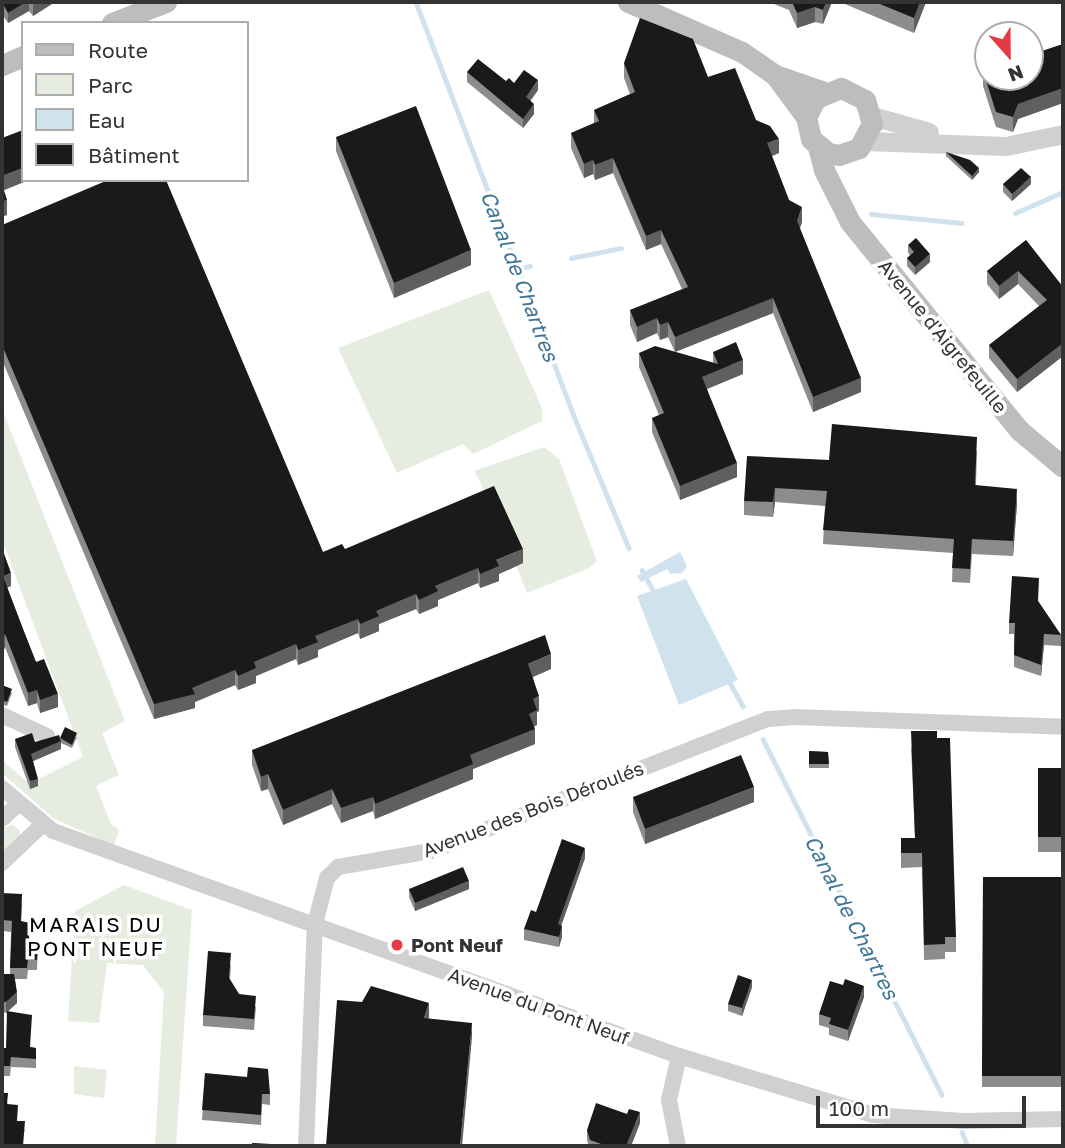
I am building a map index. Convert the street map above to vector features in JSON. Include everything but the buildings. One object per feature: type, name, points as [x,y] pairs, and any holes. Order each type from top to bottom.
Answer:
[{"type":"main road","points":[[117,21],[166,2]]},
{"type":"main road","points":[[628,2],[742,52],[775,75],[824,92],[841,88],[858,94],[872,116],[837,199]]},
{"type":"main road","points":[[2,65],[21,57]]},
{"type":"main road","points":[[775,75],[806,117],[811,139],[818,147],[839,155],[858,147]]},
{"type":"main road","points":[[806,117],[824,92]]},
{"type":"main road","name":"Avenue d'Aigrefeuille","points":[[818,147],[837,199],[850,222],[1019,430],[1063,467]]},
{"type":"street","points":[[872,116],[909,129],[1006,146]]},
{"type":"street","points":[[858,147],[1006,146],[1063,134]]},
{"type":"street","points":[[2,715],[47,736]]},
{"type":"street","name":"Avenue des Bois Déroulés","points":[[306,1146],[315,924],[327,878],[338,867],[431,851],[768,719],[795,716],[1063,727]]},
{"type":"street","name":"Avenue du Pont Neuf","points":[[2,788],[44,824],[679,1056],[873,1115],[964,1121],[1063,1119]]},
{"type":"street","points":[[2,819],[18,804]]},
{"type":"street","points":[[2,863],[44,824]]},
{"type":"street","points":[[678,1146],[669,1100],[679,1056]]},
{"type":"green space","points":[[489,290],[542,408],[542,421],[473,454],[463,444],[397,473],[338,348]]},
{"type":"green space","points":[[2,409],[125,721],[102,733],[119,775],[96,786],[111,824],[119,830],[114,846],[53,818],[2,773],[2,760],[26,781],[35,781],[83,757],[2,540]]},
{"type":"green space","points":[[544,447],[559,459],[597,561],[589,568],[527,593],[516,566],[523,563],[474,471]]},
{"type":"green space","points":[[12,825],[20,830],[20,839],[2,856],[2,828]]},
{"type":"green space","points":[[124,885],[192,910],[176,1146],[155,1146],[164,992],[143,965],[107,963],[99,1023],[68,1021],[75,911]]},
{"type":"green space","points":[[74,1066],[107,1070],[104,1098],[74,1094]]},
{"type":"water","points":[[680,552],[687,566],[682,573],[670,574],[667,569],[641,582],[637,576]]},
{"type":"water","points":[[686,579],[738,680],[679,705],[637,596]]},
{"type":"waterway","name":"Canal de Chartres","points":[[416,2],[574,416],[629,548]]},
{"type":"waterway","points":[[1015,213],[1063,192]]},
{"type":"waterway","points":[[871,214],[962,223]]},
{"type":"waterway","points":[[571,258],[621,248]]},
{"type":"waterway","points":[[520,268],[530,266]]},
{"type":"waterway","name":"Canal de Chartres","points":[[642,570],[655,593]]},
{"type":"waterway","name":"Canal de Chartres","points":[[728,679],[743,706]]},
{"type":"waterway","name":"Canal de Chartres","points":[[763,739],[942,1095]]},
{"type":"waterway","name":"Canal de Chartres","points":[[962,1132],[968,1146]]},
{"type":"place","name":"Pont Neuf","points":[[397,945]]},
{"type":"district","name":"MARAIS DU PONT NEUF","points":[[96,936]]}]
